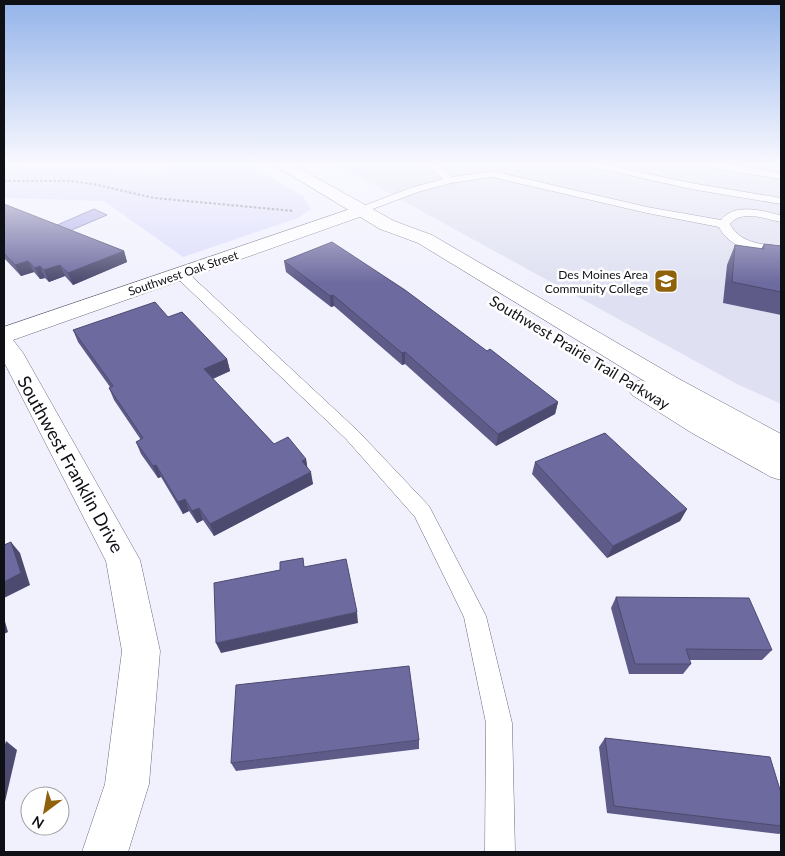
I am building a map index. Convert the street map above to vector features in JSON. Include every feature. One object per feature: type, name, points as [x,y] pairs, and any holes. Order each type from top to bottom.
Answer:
[{"type":"street","name":"Southwest Prairie Trail Parkway","points":[[349,203],[387,225],[425,239],[670,385],[781,447]]},
{"type":"street","name":"Southwest Oak Street","points":[[4,335],[362,210]]},
{"type":"street","name":"Southwest Prairie Trail Parkway","points":[[387,225],[405,246],[702,426],[781,470]]},
{"type":"street","name":"Southwest Franklin Drive","points":[[4,344],[11,353],[124,560],[142,652],[127,784],[105,852]]},
{"type":"lane","points":[[362,210],[380,203]]},
{"type":"lane","points":[[617,203],[724,224]]},
{"type":"lane","points":[[763,203],[763,214]]},
{"type":"lane","points":[[724,224],[731,216],[746,214],[763,214],[781,219]]},
{"type":"lane","points":[[724,224],[728,233],[741,242],[760,248],[781,250]]},
{"type":"lane","points":[[182,274],[352,435],[422,512],[475,616],[499,723],[500,852]]},
{"type":"path","points":[[208,203],[295,211]]},
{"type":"shaded area","points":[[107,203],[307,203],[311,209],[298,218],[183,257]]},
{"type":"shaded area","name":"Des Moines Area Community College","points":[[407,203],[781,203],[781,404],[737,384]]},
{"type":"water","points":[[94,209],[107,215],[67,232],[55,226]]},
{"type":"building","points":[[4,204],[124,251],[68,273],[60,265],[44,270],[40,266],[35,268],[28,261],[15,265],[4,253]]},
{"type":"building","points":[[332,242],[405,290],[487,351],[490,349],[558,402],[498,434],[405,352],[402,353],[333,295],[330,296],[284,261]]},
{"type":"building","points":[[764,244],[781,246],[781,292],[732,282],[735,245],[764,249]]},
{"type":"building","points":[[155,302],[168,317],[182,312],[227,359],[204,369],[274,444],[288,437],[306,459],[302,461],[311,472],[210,524],[199,508],[192,511],[185,499],[178,502],[156,465],[153,466],[136,442],[143,438],[109,388],[113,386],[73,330]]},
{"type":"building","points":[[605,433],[687,509],[613,546],[535,462]]},
{"type":"building","points":[[11,542],[21,573],[4,582],[4,545]]},
{"type":"building","points":[[303,558],[304,567],[346,559],[357,612],[216,643],[214,583],[280,570],[280,562]]},
{"type":"building","points":[[616,597],[749,598],[772,650],[686,649],[691,664],[635,664]]},
{"type":"building","points":[[409,666],[419,740],[231,763],[236,685]]},
{"type":"building","points":[[605,738],[770,757],[781,793],[781,826],[614,806]]},
{"type":"place","name":"Des Moines Area Community College","points":[[666,281]]}]
